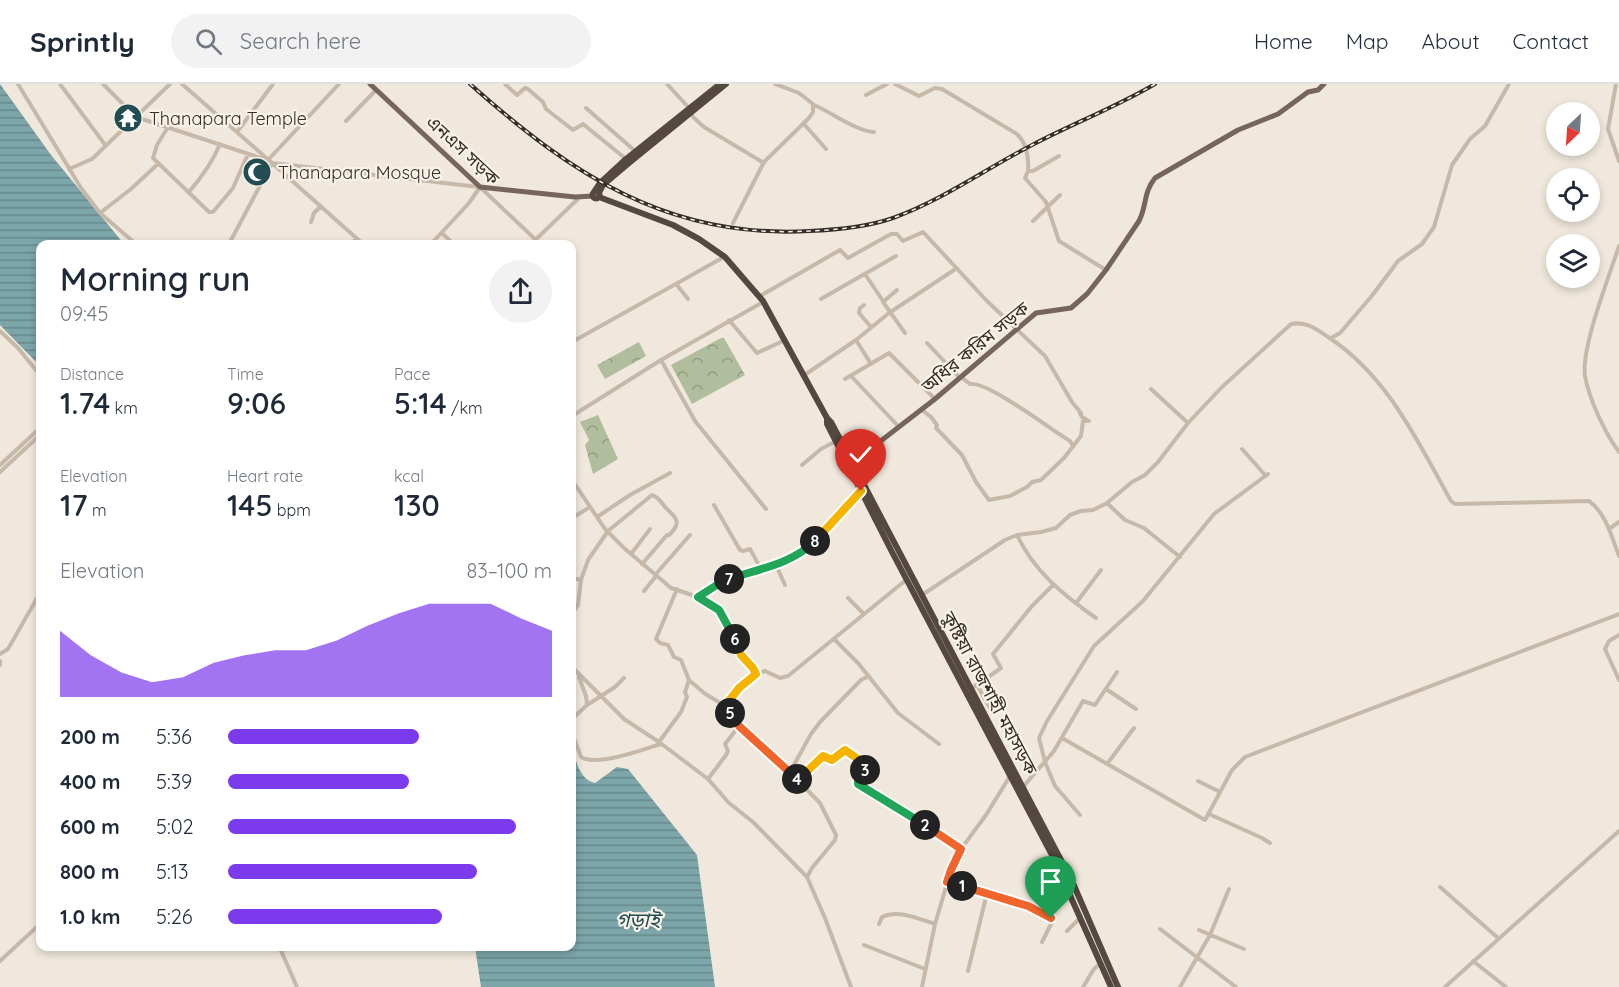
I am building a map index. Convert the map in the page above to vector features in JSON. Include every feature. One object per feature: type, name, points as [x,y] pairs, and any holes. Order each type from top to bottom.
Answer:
[{"type":"highway","points":[[690,111],[720,84]]},
{"type":"highway","points":[[619,168],[726,84]]},
{"type":"highway","points":[[596,194],[626,159],[650,142]]},
{"type":"highway","name":"কুষ্টিয়া রাজশাহী মহাসড়ক","points":[[596,194],[678,227],[725,257],[761,298],[831,422],[861,491],[906,579],[922,596],[957,668],[974,687],[1010,775],[1029,806],[1081,908],[1118,987]]},
{"type":"highway","name":"কুষ্টিয়া রাজশাহী মহাসড়ক","points":[[827,418],[827,424],[995,741],[1023,787],[1029,806]]},
{"type":"highway","name":"কুষ্টিয়া রাজশাহী মহাসড়ক","points":[[1081,908],[1081,917],[1111,987]]},
{"type":"main road","name":"এনএস সড়ক","points":[[370,84],[480,187]]},
{"type":"main road","name":"অধির করিম সড়ক","points":[[850,464],[922,410],[1036,313],[1071,308],[1087,294],[1106,270],[1143,214],[1144,197],[1155,178],[1238,130],[1278,114],[1308,92],[1318,90],[1324,84]]},
{"type":"main road","points":[[480,187],[580,197],[596,194]]},
{"type":"street","points":[[18,84],[69,169],[100,213],[131,240]]},
{"type":"street","points":[[60,84],[106,146]]},
{"type":"street","points":[[103,84],[136,117],[268,160]]},
{"type":"street","points":[[69,169],[92,159],[170,84]]},
{"type":"street","points":[[182,84],[357,239]]},
{"type":"street","points":[[237,132],[273,84]]},
{"type":"street","points":[[268,160],[339,84]]},
{"type":"street","points":[[505,84],[517,95],[525,88],[528,89],[543,102],[546,109],[573,130],[583,124],[626,159]]},
{"type":"street","points":[[509,88],[513,84]]},
{"type":"street","points":[[667,84],[704,127],[764,163]]},
{"type":"street","points":[[775,84],[799,93],[813,104],[864,131],[874,132]]},
{"type":"street","points":[[866,95],[886,84]]},
{"type":"street","points":[[895,84],[919,96],[935,88],[942,89],[1017,134],[1022,139],[1027,153],[1028,171],[1025,178],[1046,202],[1059,241],[1106,270]]},
{"type":"street","points":[[1330,339],[1340,333],[1398,261],[1422,244],[1434,227],[1452,165],[1470,139],[1485,126],[1509,84]]},
{"type":"street","points":[[1616,84],[1608,129],[1619,161]]},
{"type":"street","points":[[346,121],[376,90]]},
{"type":"street","points":[[733,223],[764,163],[804,124],[813,112],[813,104]]},
{"type":"street","points":[[586,108],[635,151]]},
{"type":"street","points":[[804,124],[826,149]]},
{"type":"street","points":[[168,127],[153,155],[209,212],[213,212],[233,188],[248,154]]},
{"type":"street","points":[[189,192],[207,165],[213,161],[220,144]]},
{"type":"street","points":[[1028,171],[1033,171],[1059,156]]},
{"type":"street","points":[[100,213],[159,163]]},
{"type":"street","points":[[272,163],[480,187],[435,240]]},
{"type":"street","points":[[231,240],[272,163]]},
{"type":"street","name":"এনএস সড়ক","points":[[480,187],[535,239]]},
{"type":"street","points":[[1033,221],[1060,195]]},
{"type":"street","points":[[535,239],[580,197]]},
{"type":"street","points":[[311,222],[314,213],[321,206]]},
{"type":"street","points":[[442,232],[449,240]]},
{"type":"street","points":[[576,413],[840,250],[848,258],[895,233],[903,241],[923,232],[979,293],[1045,356],[1082,417],[1089,421],[1083,421],[1081,436],[1064,458],[1041,480],[1032,482],[1010,495],[989,500],[976,482],[962,455],[936,428],[937,424],[932,417],[922,410]]},
{"type":"street","points":[[1619,246],[1599,304],[1585,365],[1585,375],[1604,425],[1619,452]]},
{"type":"street","points":[[821,299],[896,256]]},
{"type":"street","points":[[576,340],[725,257]]},
{"type":"street","points":[[803,376],[856,340],[889,313],[957,268]]},
{"type":"street","points":[[865,274],[889,313],[905,333]]},
{"type":"street","points":[[678,285],[688,299]]},
{"type":"street","points":[[883,302],[897,290]]},
{"type":"street","points":[[864,305],[860,308],[859,313],[871,327]]},
{"type":"street","points":[[729,320],[757,353],[785,340]]},
{"type":"street","points":[[922,596],[1005,540],[1017,535],[1056,528],[1071,515],[1093,510],[1107,503],[1158,462],[1188,423],[1222,387],[1291,324],[1304,323],[1339,344],[1379,382],[1451,501],[1455,504],[1589,501],[1600,512],[1619,556]]},
{"type":"street","points":[[0,331],[36,370]]},
{"type":"street","points":[[856,340],[871,364]]},
{"type":"street","points":[[927,344],[970,384],[983,386],[1009,401],[1070,441],[1073,446]]},
{"type":"street","points":[[844,379],[889,353],[935,399]]},
{"type":"street","points":[[661,360],[695,421],[766,509]]},
{"type":"street","points":[[850,375],[899,428]]},
{"type":"street","points":[[1151,389],[1188,423]]},
{"type":"street","points":[[0,465],[36,432]]},
{"type":"street","points":[[0,472],[36,439]]},
{"type":"street","points":[[802,465],[820,449],[836,441]]},
{"type":"street","points":[[1080,814],[1055,786],[1045,762],[1040,735],[1089,653],[1143,600],[1214,514],[1267,475],[1242,449]]},
{"type":"street","points":[[597,517],[630,495],[670,473]]},
{"type":"street","points":[[576,486],[608,531],[642,564],[671,588],[698,597],[719,610],[741,655],[756,674]]},
{"type":"street","points":[[698,597],[720,583],[776,565],[807,548],[861,491]]},
{"type":"street","points":[[576,608],[588,560],[608,531],[652,495],[657,497],[677,518],[678,525],[642,564]]},
{"type":"street","points":[[1107,503],[1125,520],[1144,528],[1180,556]]},
{"type":"street","points":[[714,505],[740,550],[750,549],[761,569]]},
{"type":"street","points":[[576,516],[590,507]]},
{"type":"street","points":[[1609,529],[1619,522]]},
{"type":"street","points":[[631,554],[650,529]]},
{"type":"street","points":[[644,591],[690,535]]},
{"type":"street","points":[[1017,535],[1031,560],[1053,585],[1096,618]]},
{"type":"street","points":[[776,565],[785,585]]},
{"type":"street","points":[[1076,603],[1101,570]]},
{"type":"street","points":[[725,706],[739,688],[756,674],[765,671],[784,677],[906,579]]},
{"type":"street","points":[[576,580],[581,582]]},
{"type":"street","points":[[993,713],[974,687],[1001,668],[993,654],[1032,606],[1053,585]]},
{"type":"street","points":[[677,590],[656,639],[668,645],[674,657],[681,660],[689,680],[725,706],[739,726],[820,803],[836,835],[835,840],[812,867],[807,878]]},
{"type":"street","points":[[848,598],[864,614]]},
{"type":"street","points":[[0,654],[8,650],[36,600]]},
{"type":"street","points":[[1062,738],[1206,820],[1232,770],[1245,757],[1619,614]]},
{"type":"street","points":[[1619,635],[1609,641],[1605,649],[1619,680]]},
{"type":"street","points":[[834,639],[869,676],[898,713],[939,744]]},
{"type":"street","points":[[1023,787],[1062,738],[1083,701],[1095,705],[1117,672]]},
{"type":"street","points":[[578,674],[624,719],[708,779],[729,803],[753,822],[807,878],[851,987]]},
{"type":"street","points":[[578,674],[587,705]]},
{"type":"street","points":[[790,772],[820,722],[861,680],[869,676]]},
{"type":"street","points":[[576,715],[624,678]]},
{"type":"street","points":[[576,744],[581,757],[588,760],[604,759],[660,743],[681,712],[687,697],[685,692],[689,680]]},
{"type":"street","points":[[1106,689],[1136,709]]},
{"type":"street","points":[[708,779],[726,755],[728,751],[725,744],[739,726]]},
{"type":"street","points":[[1107,764],[1134,728]]},
{"type":"street","points":[[798,780],[823,756],[832,760],[847,750],[866,766],[858,784],[961,849]]},
{"type":"street","points":[[922,987],[935,924],[951,870],[961,849],[986,815],[1010,775]]},
{"type":"street","points":[[1198,781],[1220,792]]},
{"type":"street","points":[[1209,814],[1270,843]]},
{"type":"street","points":[[1445,987],[1619,831]]},
{"type":"street","points":[[947,882],[1028,906],[1051,918],[1052,922],[1041,942]]},
{"type":"street","points":[[1440,887],[1498,938]]},
{"type":"street","points":[[1180,987],[1210,935],[1229,889]]},
{"type":"street","points":[[968,971],[987,893]]},
{"type":"street","points":[[879,924],[882,917],[891,914],[906,915],[935,924]]},
{"type":"street","points":[[1067,931],[1081,917]]},
{"type":"street","points":[[0,961],[36,928]]},
{"type":"street","points":[[1160,929],[1236,987]]},
{"type":"street","points":[[1199,930],[1244,949]]},
{"type":"street","points":[[864,945],[925,969]]},
{"type":"street","points":[[281,951],[297,987]]},
{"type":"street","points":[[1473,961],[1506,987]]},
{"type":"street","points":[[1083,987],[1094,969],[1101,963]]},
{"type":"green space","points":[[724,338],[745,375],[692,404],[671,365]]},
{"type":"green space","points":[[639,342],[646,356],[605,379],[597,365]]},
{"type":"green space","points":[[598,415],[618,459],[593,474],[585,445],[589,440],[580,422]]},
{"type":"water","points":[[0,84],[51,155],[121,240],[36,240],[36,362],[0,325]]},
{"type":"water","name":"গড়াই","points":[[576,761],[585,778],[595,783],[617,767],[628,769],[697,855],[715,987],[481,987],[476,951],[576,951]]},
{"type":"railway","points":[[470,84],[546,146],[584,172],[624,194],[666,212],[711,224],[758,231],[841,229],[893,218],[947,193],[1016,153],[1155,84]]},
{"type":"place","name":"Thanapara Temple","points":[[128,118]]},
{"type":"place","name":"Thanapara Mosque","points":[[257,172]]},
{"type":"route","points":[[861,491],[807,548],[776,565],[720,583],[698,597],[719,610],[741,655],[756,674],[739,688],[725,706],[739,726],[798,780],[823,756],[832,760],[847,750],[866,766],[858,784],[961,849],[947,882],[1028,906],[1051,918]]}]
